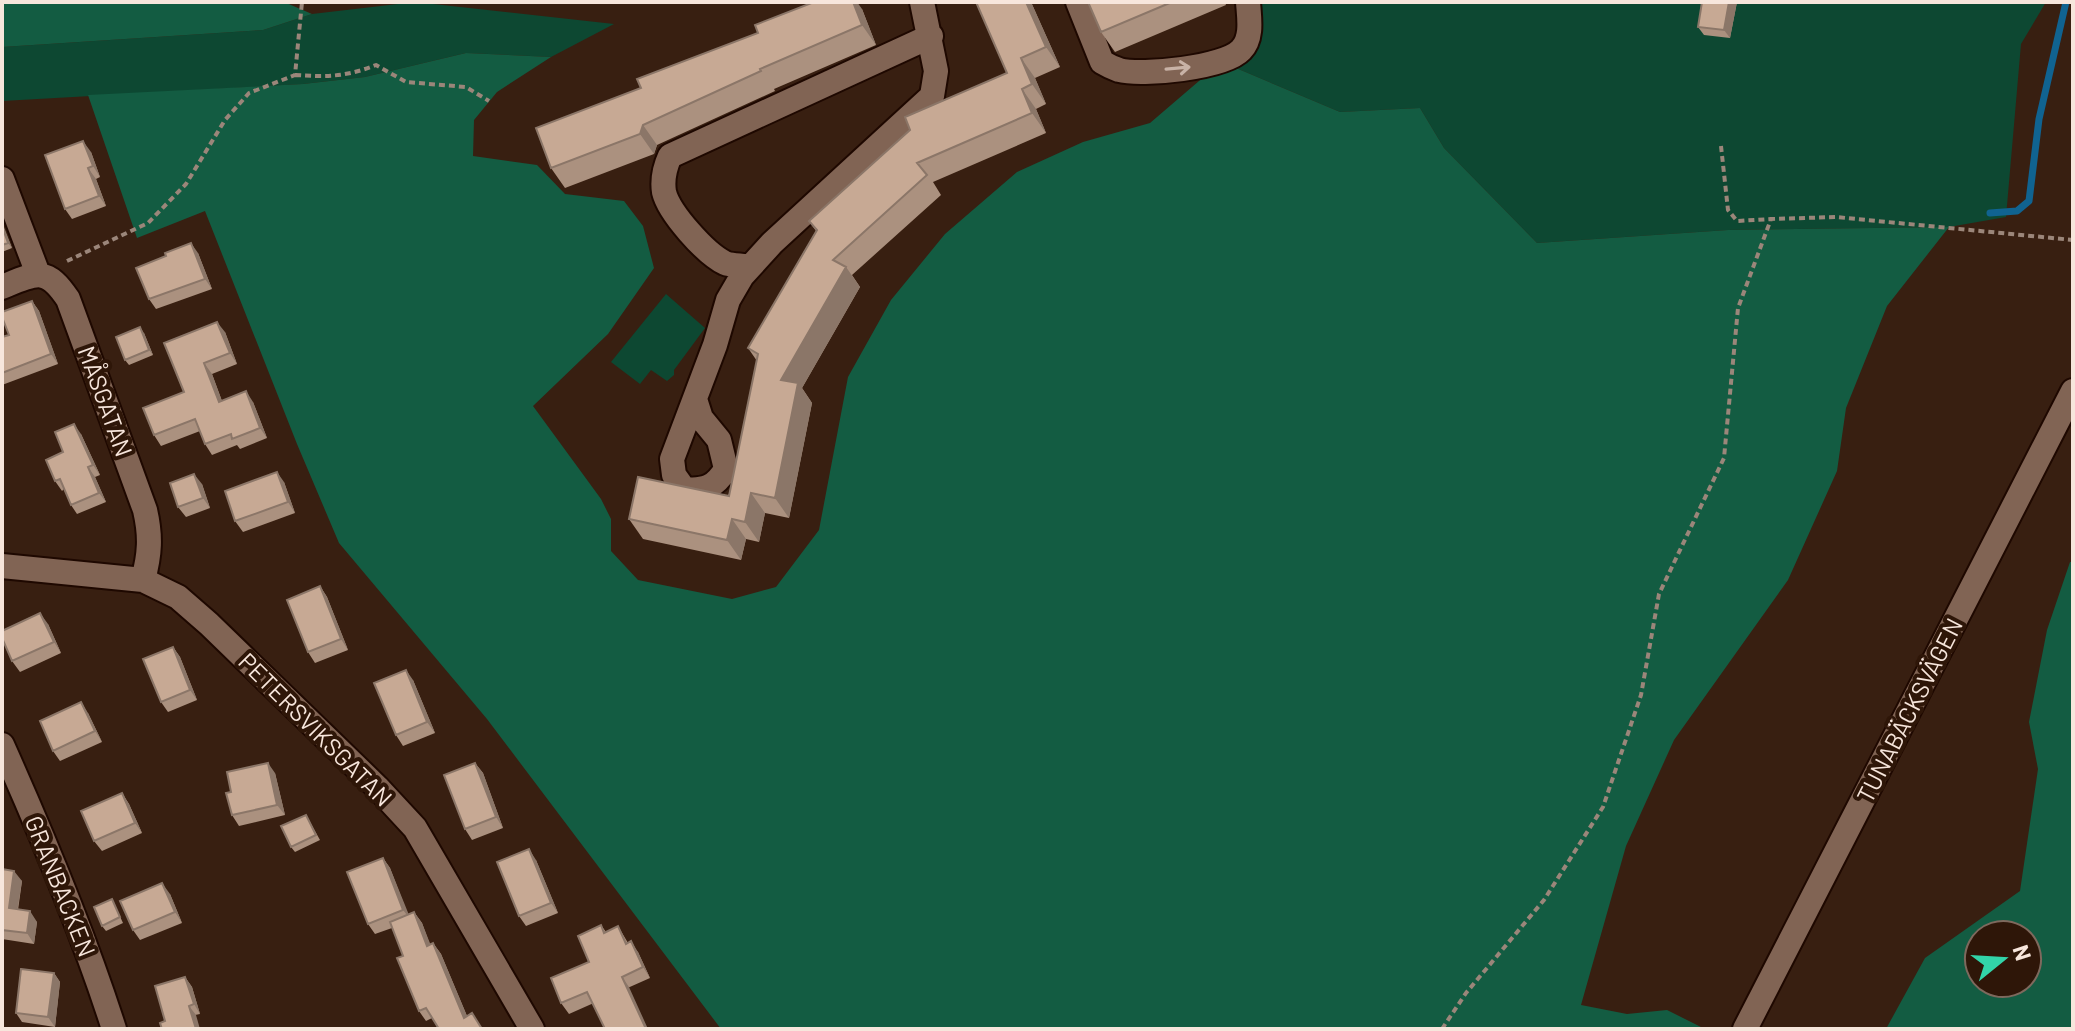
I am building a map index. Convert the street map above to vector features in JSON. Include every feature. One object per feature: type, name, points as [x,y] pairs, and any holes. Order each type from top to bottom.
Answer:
[{"type":"street","points":[[695,399],[728,300],[750,267],[772,243],[932,96],[936,71],[922,2]]},
{"type":"street","points":[[1078,2],[1102,62],[1119,70],[1138,72],[1208,66],[1242,50],[1250,29],[1248,2]]},
{"type":"street","points":[[750,267],[725,263],[679,219],[664,194],[664,169],[670,156],[931,36]]},
{"type":"street","name":"MÅSGATAN","points":[[2,179],[47,277],[68,299],[145,510],[151,534],[150,556],[143,580]]},
{"type":"street","points":[[2,287],[47,277]]},
{"type":"street","name":"TUNABÄCKSVÄGEN","points":[[1745,1029],[2073,391]]},
{"type":"street","name":"PETERSVIKSGATAN","points":[[2,566],[143,580],[178,597],[209,624],[367,777],[415,828],[532,1029]]},
{"type":"street","name":"GRANBACKEN","points":[[2,745],[55,863],[114,1029]]},
{"type":"path","points":[[295,75],[302,2]]},
{"type":"path","points":[[47,277],[68,259],[148,223],[186,184],[225,120],[249,93],[295,75],[340,76],[376,65],[406,82],[466,87],[489,101]]},
{"type":"path","points":[[1721,146],[1728,210],[1737,221],[1836,217],[2073,240]]},
{"type":"path","points":[[1442,1029],[1466,993],[1544,900],[1603,807],[1641,695],[1659,594],[1724,458],[1738,308],[1771,219]]},
{"type":"green space","points":[[2,2],[284,2],[312,14],[263,30],[2,47]]},
{"type":"green space","points":[[415,2],[614,24],[551,57],[466,53],[365,77],[303,84],[2,101],[2,47],[263,30],[312,14]]},
{"type":"green space","points":[[1257,2],[2046,2],[2021,44],[2006,217],[1949,227],[1728,230],[1537,243],[1444,148],[1420,108],[1340,112],[1236,68],[1252,53],[1260,39],[1262,23]]},
{"type":"green space","points":[[466,53],[551,57],[497,92],[474,120],[473,156],[537,165],[565,194],[624,201],[643,226],[654,268],[608,334],[533,406],[601,499],[611,519],[611,551],[638,580],[732,599],[776,587],[819,530],[848,377],[891,300],[945,234],[1017,172],[1083,142],[1150,123],[1213,69],[1236,68],[1340,112],[1420,108],[1444,148],[1537,243],[1728,230],[1949,227],[1887,306],[1846,408],[1837,471],[1788,580],[1674,740],[1626,846],[1581,1005],[1627,1014],[1667,1010],[1705,1029],[721,1029],[487,719],[339,543],[205,211],[137,238],[88,95],[303,84],[365,77]]},
{"type":"green space","points":[[666,294],[705,328],[674,370],[674,375],[667,381],[651,370],[640,384],[611,362]]},
{"type":"green space","points":[[2070,562],[2073,562],[2073,1029],[1886,1029],[1925,958],[1963,931],[1963,999],[2043,999],[2043,919],[1980,919],[2020,891],[2038,769],[2029,722],[2047,630]]},
{"type":"building","points":[[814,2],[853,2],[862,25],[643,125],[640,134],[551,168],[536,128],[641,88],[637,79],[758,33],[755,25]]},
{"type":"building","points":[[976,2],[1026,2],[1046,47],[1021,58],[1032,84],[1022,89],[1032,113],[917,163],[927,175],[833,260],[846,267],[781,380],[798,383],[775,498],[751,493],[745,522],[732,519],[727,540],[629,519],[638,477],[729,496],[758,354],[748,348],[817,230],[809,221],[910,130],[905,117],[1007,73]]},
{"type":"building","points":[[1088,2],[1172,2],[1101,32]]},
{"type":"building","points":[[1702,2],[1729,2],[1724,30],[1698,27]]},
{"type":"building","points":[[83,141],[93,166],[88,168],[99,196],[65,209],[45,155]]},
{"type":"building","points":[[2,226],[8,243],[2,245]]},
{"type":"building","points":[[191,243],[205,279],[149,299],[136,268]]},
{"type":"building","points":[[32,301],[51,354],[2,373],[2,337],[9,335],[2,312]]},
{"type":"building","points":[[217,322],[230,353],[204,363],[219,402],[246,391],[260,428],[232,439],[231,434],[205,444],[195,419],[154,435],[143,408],[184,392],[164,343]]},
{"type":"building","points":[[140,327],[149,350],[125,360],[116,337]]},
{"type":"building","points":[[74,424],[93,465],[88,467],[99,493],[71,505],[60,479],[55,481],[46,460],[63,452],[55,432]]},
{"type":"building","points":[[277,472],[288,502],[235,521],[225,491]]},
{"type":"building","points":[[194,474],[203,498],[178,507],[170,483]]},
{"type":"building","points":[[320,586],[341,639],[308,652],[287,600]]},
{"type":"building","points":[[40,613],[54,642],[12,661],[2,631]]},
{"type":"building","points":[[173,647],[190,690],[161,702],[143,659]]},
{"type":"building","points":[[406,670],[427,722],[396,735],[374,683]]},
{"type":"building","points":[[81,702],[95,731],[53,751],[40,721]]},
{"type":"building","points":[[268,763],[277,805],[232,815],[226,793],[231,792],[227,772]]},
{"type":"building","points":[[475,763],[496,817],[465,829],[444,775]]},
{"type":"building","points":[[122,793],[135,823],[94,841],[81,811]]},
{"type":"building","points":[[306,815],[316,835],[291,847],[281,826]]},
{"type":"building","points":[[529,849],[551,903],[519,916],[497,862]]},
{"type":"building","points":[[383,858],[403,910],[368,924],[347,872]]},
{"type":"building","points":[[2,869],[14,871],[9,908],[30,911],[27,933],[2,930]]},
{"type":"building","points":[[162,883],[175,912],[133,930],[120,901]]},
{"type":"building","points":[[112,899],[120,917],[102,926],[94,907]]},
{"type":"building","points":[[414,912],[427,946],[433,943],[464,1018],[472,1013],[482,1029],[439,1029],[426,1008],[419,1011],[397,958],[403,956],[390,922]]},
{"type":"building","points":[[601,925],[604,933],[618,926],[626,944],[631,941],[643,967],[622,977],[646,1029],[605,1029],[587,992],[561,1003],[551,978],[589,962],[578,936]]},
{"type":"building","points":[[21,969],[54,973],[48,1017],[16,1013]]},
{"type":"building","points":[[185,977],[194,1004],[189,1006],[196,1029],[162,1029],[160,1023],[165,1021],[155,986]]},
{"type":"waterway","points":[[1990,213],[2017,211],[2029,201],[2039,119],[2066,2]]}]
